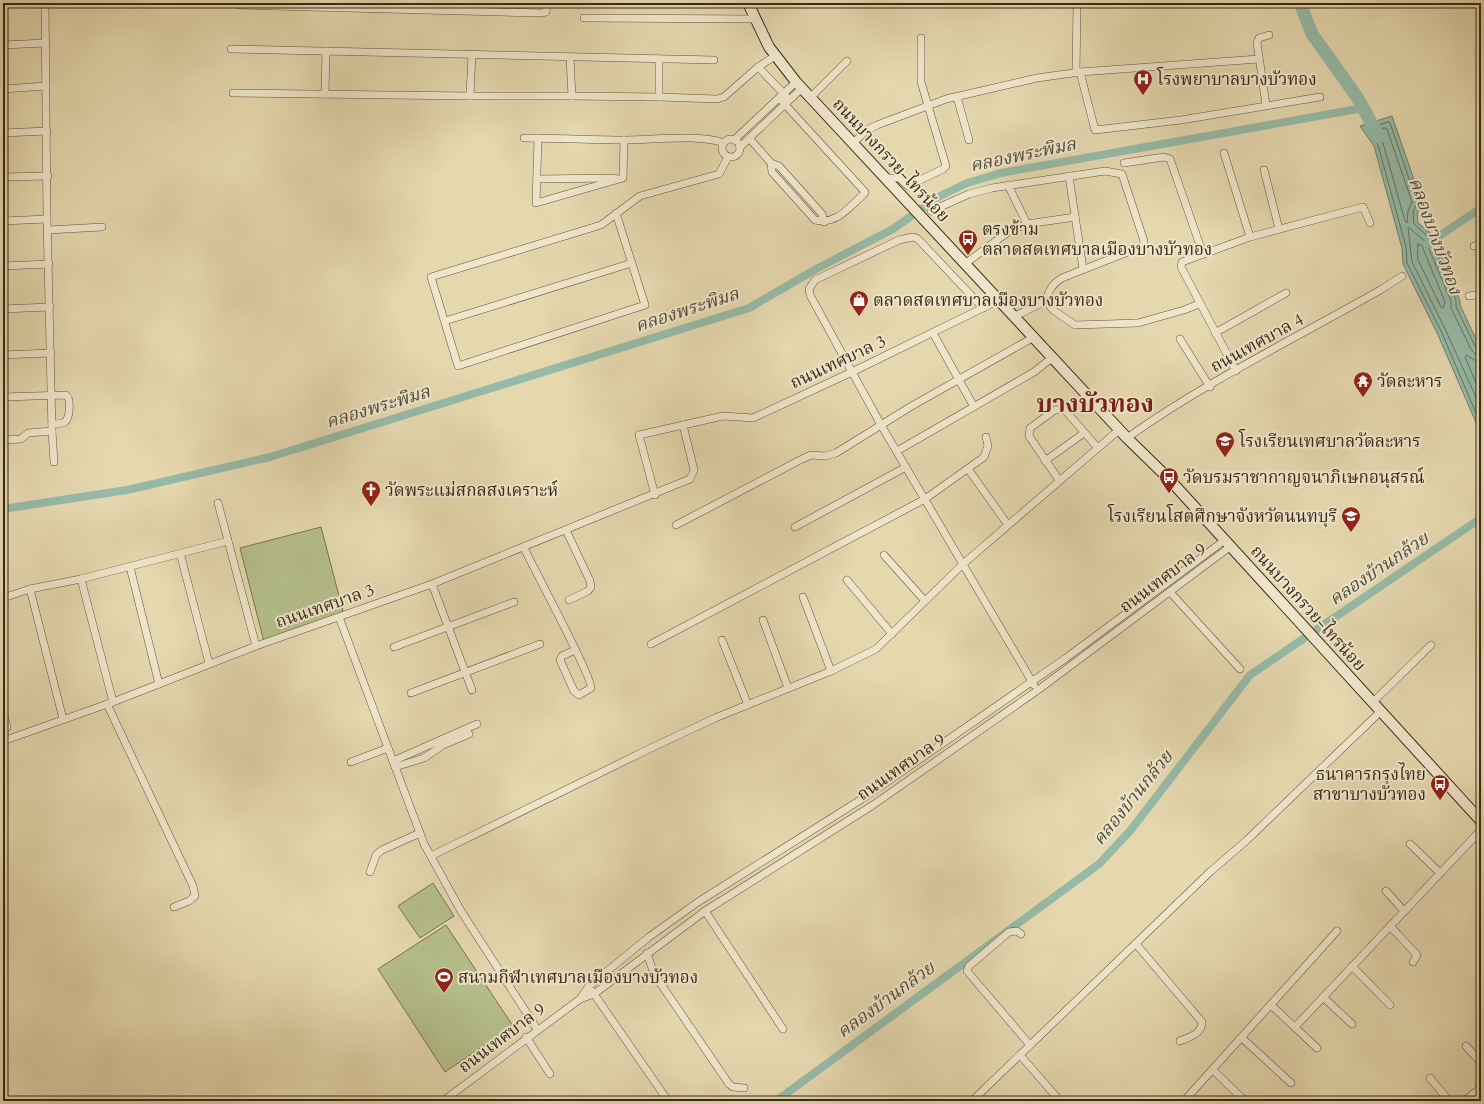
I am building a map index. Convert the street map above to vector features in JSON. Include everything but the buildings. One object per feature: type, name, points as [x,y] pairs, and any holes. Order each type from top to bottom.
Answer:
[{"type":"main road","name":"ถนนบางกรวย-ไทรน้อย","points":[[748,3],[775,56],[810,98],[966,263],[1127,438],[1152,461],[1481,821]]},
{"type":"street","points":[[45,3],[48,176],[47,219],[54,462]]},
{"type":"street","points":[[234,3],[239,6],[329,6],[542,13],[546,12],[547,3]]},
{"type":"street","points":[[1077,6],[1078,73],[1096,130],[1181,120],[1320,97]]},
{"type":"street","points":[[584,18],[755,19]]},
{"type":"street","points":[[1266,105],[1259,59],[1258,40],[1269,35]]},
{"type":"street","points":[[886,178],[899,178],[908,186],[943,169],[946,166],[921,82],[921,38]]},
{"type":"street","points":[[3,45],[46,43]]},
{"type":"street","points":[[230,49],[472,54],[570,58],[714,60]]},
{"type":"street","points":[[325,94],[326,51]]},
{"type":"street","points":[[470,96],[472,54]]},
{"type":"street","points":[[234,93],[659,97],[717,99],[724,97],[758,68],[775,56]]},
{"type":"street","points":[[570,58],[572,96]]},
{"type":"street","points":[[659,59],[659,97]]},
{"type":"street","points":[[853,143],[867,130],[877,125],[928,106],[957,97],[1036,78],[1078,73],[1259,59]]},
{"type":"street","points":[[810,98],[847,61]]},
{"type":"street","points":[[758,68],[865,192],[836,219],[824,222],[815,220],[772,172],[771,163]]},
{"type":"street","points":[[799,85],[787,102],[740,146],[738,154],[734,157],[728,157],[722,151],[724,143],[728,140],[734,140],[781,96],[799,85]]},
{"type":"street","points":[[3,88],[46,86]]},
{"type":"street","points":[[957,97],[970,140]]},
{"type":"street","points":[[3,133],[47,131]]},
{"type":"street","points":[[524,138],[624,140],[700,139],[714,140],[724,143]]},
{"type":"street","points":[[538,138],[536,204],[623,178]]},
{"type":"street","points":[[749,138],[771,163],[779,166],[822,214],[824,222]]},
{"type":"street","points":[[623,178],[624,140]]},
{"type":"street","points":[[734,140],[740,146]]},
{"type":"street","points":[[1224,154],[1250,237]]},
{"type":"street","points":[[616,213],[645,305],[458,366],[432,277],[601,225],[616,213],[640,196],[719,174],[728,157]]},
{"type":"street","points":[[1124,163],[1164,157],[1170,159],[1203,254]]},
{"type":"street","points":[[1264,170],[1279,229]]},
{"type":"street","points":[[931,211],[969,194],[1008,185],[1105,171],[1122,174],[1144,242],[1142,248],[1083,269],[1054,283],[1049,289],[1046,301]]},
{"type":"street","points":[[3,177],[48,176]]},
{"type":"street","points":[[1069,176],[1083,269]]},
{"type":"street","points":[[537,179],[623,178]]},
{"type":"street","points":[[1008,185],[1027,224]]},
{"type":"street","points":[[796,198],[802,192]]},
{"type":"street","points":[[1236,371],[1199,304],[1181,265],[1183,261],[1250,237],[1363,207],[1370,223]]},
{"type":"street","points":[[966,263],[1002,235],[1027,224],[1075,216]]},
{"type":"street","points":[[3,221],[47,219]]},
{"type":"street","points":[[48,230],[102,227]]},
{"type":"street","points":[[983,308],[918,239],[913,237],[899,240],[815,280],[809,289],[810,295],[881,426],[1038,690]]},
{"type":"street","points":[[1474,246],[1481,244]]},
{"type":"street","points":[[445,321],[632,263]]},
{"type":"street","points":[[3,266],[49,264]]},
{"type":"street","name":"ถนนเทศบาล 4","points":[[1127,438],[1148,423],[1236,371],[1364,300],[1402,276]]},
{"type":"street","points":[[1215,333],[1286,293]]},
{"type":"street","points":[[1469,296],[1481,294]]},
{"type":"street","name":"ถนนเทศบาล 3","points":[[655,495],[639,435],[723,416],[753,418],[1000,300]]},
{"type":"street","points":[[1046,301],[1053,310],[1075,325],[1138,322],[1184,310],[1199,304]]},
{"type":"street","points":[[1015,316],[1046,301]]},
{"type":"street","points":[[3,309],[50,307]]},
{"type":"street","points":[[933,333],[974,407]]},
{"type":"street","points":[[676,525],[802,459],[811,455],[819,454],[825,456],[836,453],[1034,336]]},
{"type":"street","points":[[1180,339],[1210,387]]},
{"type":"street","points":[[3,355],[51,353]]},
{"type":"street","points":[[897,451],[1034,372],[1053,357]]},
{"type":"street","points":[[3,397],[66,395],[69,399],[66,421],[52,428],[28,433],[21,438],[3,440]]},
{"type":"street","points":[[1059,480],[1045,461],[1028,432],[1030,428],[1060,408],[1067,411],[1084,433],[1098,447]]},
{"type":"street","name":"ถนนเทศบาล 3","points":[[3,741],[110,703],[256,646],[432,584],[690,480],[693,476],[694,470],[683,425]]},
{"type":"street","points":[[431,856],[648,749],[748,705],[831,671],[876,649],[963,564],[1120,429]]},
{"type":"street","points":[[1045,461],[1084,433]]},
{"type":"street","points":[[651,644],[925,499],[984,457],[988,446],[986,437]]},
{"type":"street","points":[[795,526],[906,466]]},
{"type":"street","points":[[968,469],[1008,525]]},
{"type":"street","points":[[218,503],[256,646]]},
{"type":"street","points":[[566,530],[590,582],[588,591],[569,600]]},
{"type":"street","points":[[3,598],[30,589],[82,579],[228,541]]},
{"type":"street","name":"ถนนเทศบาล 9","points":[[580,998],[594,994],[705,911],[873,805],[1038,690],[1170,592],[1228,543]]},
{"type":"street","name":"ถนนเทศบาล 9","points":[[443,1101],[526,1037],[580,998],[589,986],[650,937],[698,902],[865,797],[1032,682],[1228,543]]},
{"type":"street","points":[[524,548],[575,650],[592,686],[589,691],[579,694],[574,691],[560,660],[562,656],[575,650]]},
{"type":"street","points":[[180,553],[209,664]]},
{"type":"street","points":[[884,555],[925,601]]},
{"type":"street","points":[[130,567],[159,684]]},
{"type":"street","points":[[82,579],[110,703],[193,886],[195,896],[192,899],[174,907]]},
{"type":"street","points":[[847,580],[892,634]]},
{"type":"street","points":[[432,584],[472,690]]},
{"type":"street","points":[[30,589],[63,719]]},
{"type":"street","points":[[1170,592],[1240,669]]},
{"type":"street","points":[[803,597],[831,671]]},
{"type":"street","points":[[394,647],[514,602]]},
{"type":"street","points":[[339,617],[420,833],[431,856],[462,911],[537,1029]]},
{"type":"street","points":[[763,620],[788,688]]},
{"type":"street","points":[[722,640],[748,705]]},
{"type":"street","points":[[412,693],[540,644]]},
{"type":"street","points":[[1372,703],[1431,645]]},
{"type":"street","points":[[3,711],[7,727]]},
{"type":"street","points":[[972,1101],[1211,871],[1247,840],[1380,712]]},
{"type":"street","points":[[394,764],[477,724]]},
{"type":"street","points":[[394,764],[424,758],[443,745],[469,734]]},
{"type":"street","points":[[352,762],[388,748]]},
{"type":"street","points":[[1295,1027],[1481,830]]},
{"type":"street","points":[[370,872],[376,855],[382,850],[420,833]]},
{"type":"street","points":[[1410,844],[1440,873]]},
{"type":"street","points":[[1386,891],[1404,911]]},
{"type":"street","points":[[705,911],[783,1029]]},
{"type":"street","points":[[1390,926],[1417,955],[1413,962]]},
{"type":"street","points":[[1021,934],[1017,931],[1009,932],[969,966],[967,971],[1030,1045]]},
{"type":"street","points":[[1184,1101],[1337,931]]},
{"type":"street","points":[[1136,944],[1202,1022],[1202,1026],[1198,1032],[1180,1041]]},
{"type":"street","points":[[647,953],[654,974],[729,1084],[733,1087],[744,1088]]},
{"type":"street","points":[[1352,966],[1390,1005]]},
{"type":"street","points":[[589,986],[668,1101]]},
{"type":"street","points":[[1323,997],[1352,1024]]},
{"type":"street","points":[[1271,1005],[1318,1048]]},
{"type":"street","points":[[526,1037],[550,1074]]},
{"type":"street","points":[[1242,1038],[1291,1083]]},
{"type":"street","points":[[1466,1046],[1481,1063]]},
{"type":"street","points":[[1020,1055],[1060,1101]]},
{"type":"street","points":[[1213,1070],[1245,1101]]},
{"type":"street","points":[[1430,1078],[1449,1101]]},
{"type":"street","points":[[1464,1101],[1481,1088]]},
{"type":"shaded area","points":[[321,527],[344,615],[264,642],[240,548]]},
{"type":"shaded area","points":[[433,883],[454,916],[420,938],[398,906]]},
{"type":"shaded area","points":[[446,925],[513,1026],[445,1072],[378,969]]},
{"type":"water","points":[[1392,116],[1422,203],[1417,214],[1418,223],[1434,236],[1460,301],[1460,305],[1481,350],[1481,434],[1438,335],[1403,264],[1402,248],[1374,146],[1360,126]]},
{"type":"waterway","points":[[1300,3],[1312,34],[1357,97],[1379,137]]},
{"type":"waterway","name":"คลองพระพิมล","points":[[3,509],[127,490],[270,457],[749,308],[818,268],[893,229],[938,197],[967,183],[1001,173],[1363,108]]},
{"type":"waterway","name":"คลองบางบัวทอง","points":[[1427,244],[1481,208]]},
{"type":"waterway","name":"คลองบ้านกล้วย","points":[[776,1101],[1099,864],[1130,831],[1250,675],[1481,518]]},
{"type":"place","name":"โรงพยาบาลบางบัวทอง","points":[[1143,96]]},
{"type":"place","name":"ตรงข้าม ตลาดสดเทศบาลเมืองบางบัวทอง","points":[[968,256]]},
{"type":"place","name":"ตลาดสดเทศบาลเมืองบางบัวทอง","points":[[859,317]]},
{"type":"place","name":"วัดละหาร","points":[[1363,398]]},
{"type":"place","name":"โรงเรียนเทศบาลวัดละหาร","points":[[1225,458]]},
{"type":"place","name":"วัดบรมราชากาญจนาภิเษกอนุสรณ์","points":[[1169,494]]},
{"type":"place","name":"วัดพระแม่สกลสงเคราะห์","points":[[371,507]]},
{"type":"place","name":"โรงเรียนโสตศึกษาจังหวัดนนทบุรี","points":[[1351,533]]},
{"type":"place","name":"ธนาคารกรุงไทย สาขาบางบัวทอง","points":[[1440,801]]},
{"type":"place","name":"สนามกีฬาเทศบาลเมืองบางบัวทอง","points":[[444,994]]},
{"type":"district","name":"บางบัวทอง","points":[[1095,404]]}]
